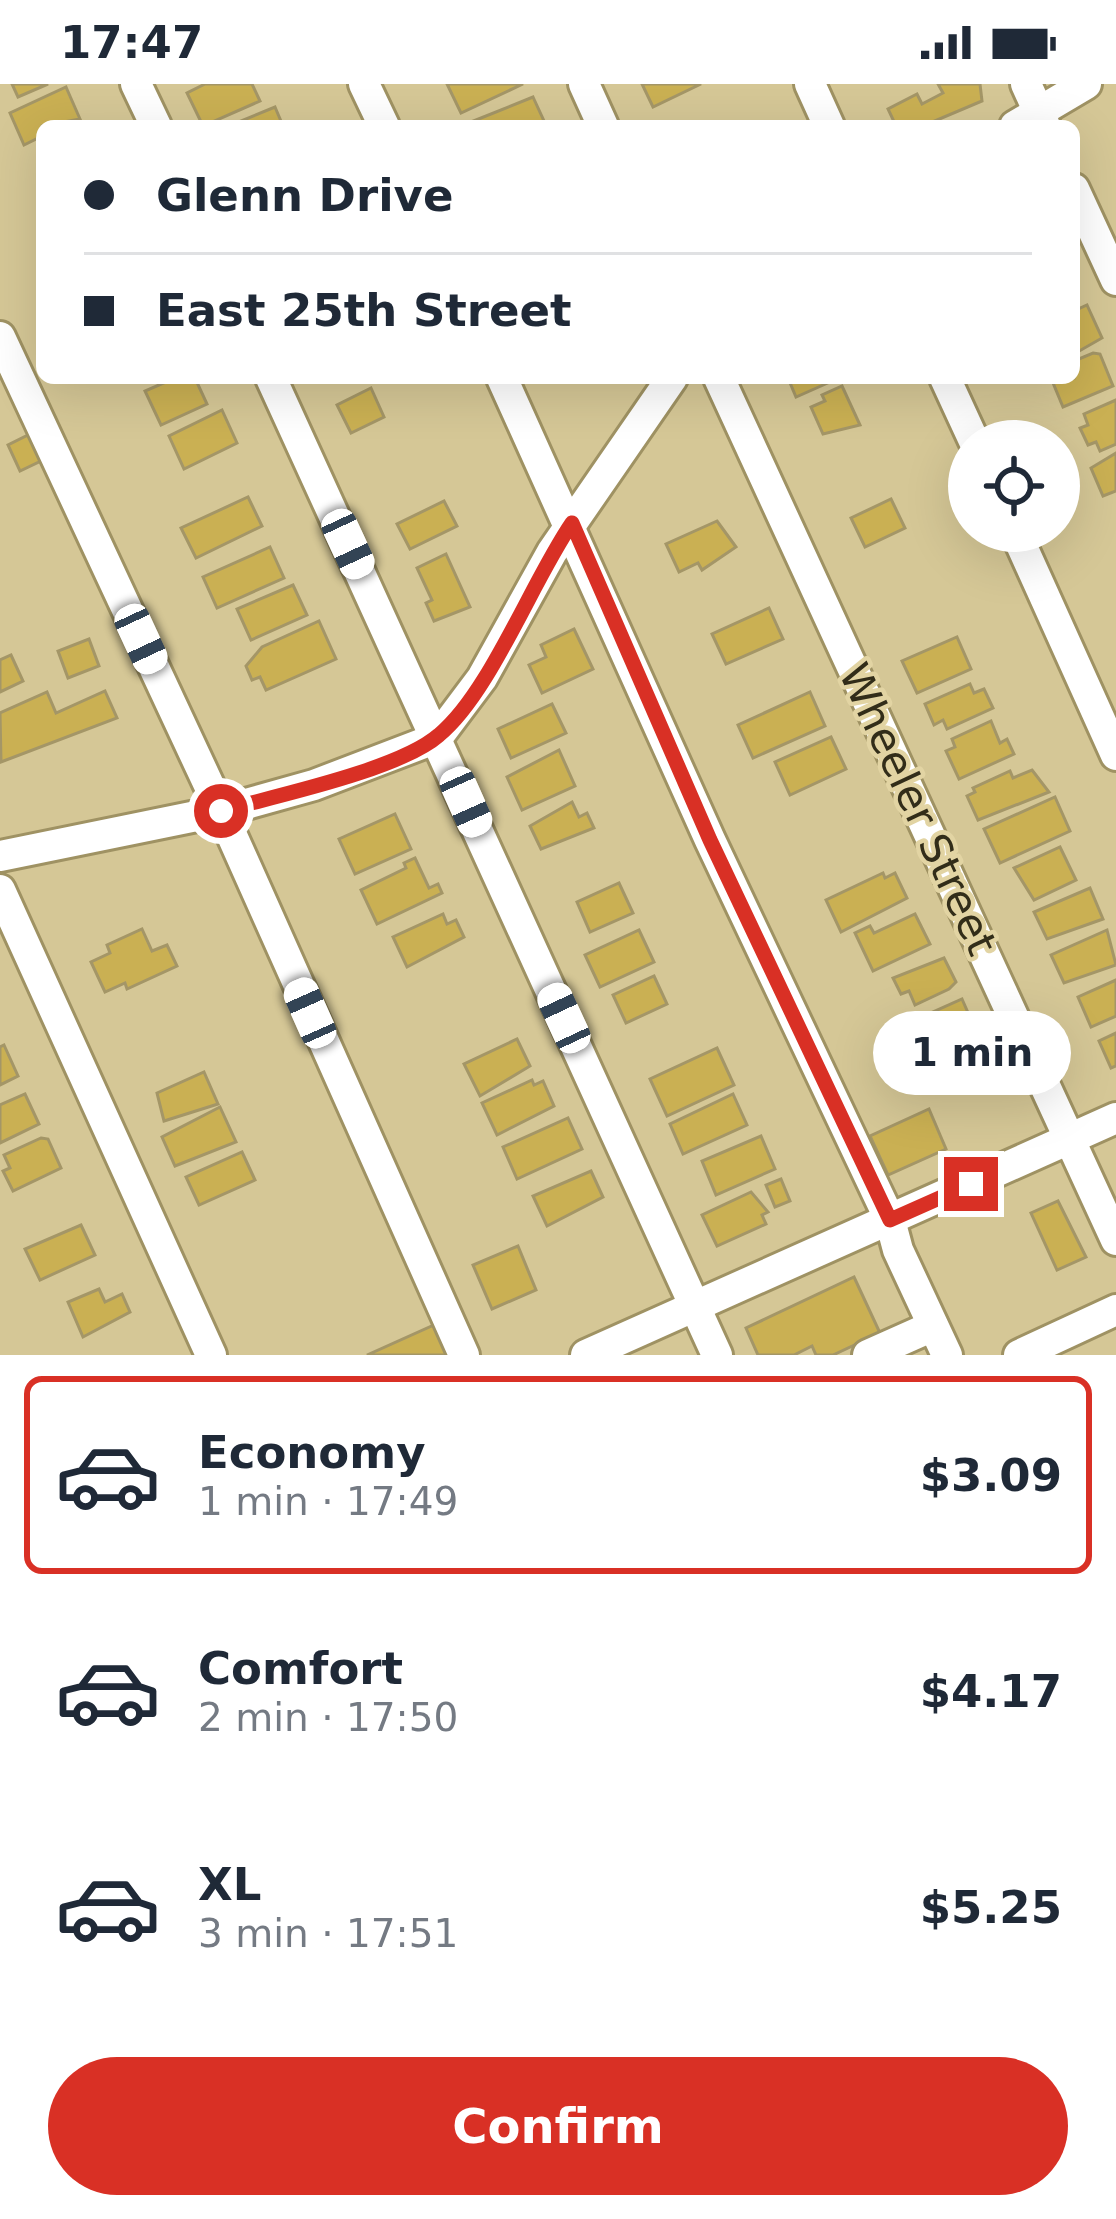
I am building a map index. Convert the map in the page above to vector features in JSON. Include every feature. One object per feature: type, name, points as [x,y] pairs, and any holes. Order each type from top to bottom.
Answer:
[{"type":"street","points":[[136,84],[152,120]]},
{"type":"street","points":[[364,84],[381,120]]},
{"type":"street","points":[[584,84],[600,120]]},
{"type":"street","points":[[810,84],[826,120]]},
{"type":"street","points":[[1026,84],[1033,120]]},
{"type":"street","points":[[1036,120],[1086,84]]},
{"type":"street","points":[[1080,202],[1116,280]]},
{"type":"street","points":[[0,337],[221,811],[464,1355]]},
{"type":"street","points":[[274,384],[717,1355]]},
{"type":"street","points":[[505,384],[572,523],[710,840],[890,1220],[898,1250],[946,1355]]},
{"type":"street","points":[[0,856],[221,811],[314,785],[436,738],[482,678],[572,523],[668,384]]},
{"type":"street","name":"Wheeler Street","points":[[722,384],[1116,1240]]},
{"type":"street","points":[[948,384],[964,420]]},
{"type":"street","points":[[1024,552],[1116,755]]},
{"type":"street","points":[[0,890],[211,1355]]},
{"type":"street","points":[[586,1355],[1116,1118]]},
{"type":"street","points":[[1019,1355],[1116,1310]]},
{"type":"street","points":[[868,1355],[934,1326]]},
{"type":"building","points":[[12,84],[48,84],[18,97]]},
{"type":"building","points":[[205,84],[252,84],[260,101],[217,120],[200,120],[187,93]]},
{"type":"building","points":[[447,84],[523,84],[461,113]]},
{"type":"building","points":[[642,84],[701,84],[653,107]]},
{"type":"building","points":[[938,84],[980,84],[982,101],[937,120],[893,120],[888,109],[917,94],[922,104],[943,93]]},
{"type":"building","points":[[66,87],[80,119],[36,120],[36,139],[24,145],[10,113]]},
{"type":"building","points":[[533,97],[544,120],[476,120]]},
{"type":"building","points":[[275,107],[280,120],[244,120]]},
{"type":"building","points":[[1087,305],[1102,338],[1080,351],[1080,308]]},
{"type":"building","points":[[1100,354],[1113,386],[1063,407],[1053,384],[1080,384],[1080,358]]},
{"type":"building","points":[[161,384],[198,384],[207,404],[161,425],[145,391]]},
{"type":"building","points":[[791,384],[825,384],[796,397]]},
{"type":"building","points":[[842,386],[860,425],[823,434],[811,407],[825,401],[822,395]]},
{"type":"building","points":[[371,388],[384,417],[351,433],[337,405]]},
{"type":"building","points":[[1116,400],[1116,444],[1100,451],[1096,442],[1088,445],[1080,428],[1088,425],[1084,414]]},
{"type":"building","points":[[222,410],[237,443],[184,469],[169,436]]},
{"type":"building","points":[[32,433],[45,459],[20,471],[8,445]]},
{"type":"building","points":[[1116,453],[1116,491],[1103,496],[1091,468]]},
{"type":"building","points":[[248,497],[262,526],[196,558],[181,528]]},
{"type":"building","points":[[891,499],[905,528],[865,547],[851,518]]},
{"type":"building","points":[[444,501],[457,526],[410,549],[397,524]]},
{"type":"building","points":[[717,521],[736,547],[702,570],[698,563],[679,572],[666,544]]},
{"type":"building","points":[[270,547],[284,578],[217,608],[203,577]]},
{"type":"building","points":[[446,554],[470,607],[434,621],[426,603],[432,600],[417,568]]},
{"type":"building","points":[[293,585],[307,615],[251,640],[237,609]]},
{"type":"building","points":[[769,608],[783,639],[726,664],[712,634]]},
{"type":"building","points":[[319,621],[336,659],[266,690],[260,677],[252,680],[246,666],[262,647]]},
{"type":"building","points":[[574,629],[593,669],[542,693],[529,665],[546,657],[541,645]]},
{"type":"building","points":[[957,637],[971,669],[917,693],[902,661]]},
{"type":"building","points":[[89,639],[99,666],[68,678],[58,651]]},
{"type":"building","points":[[11,655],[23,681],[0,692],[0,660]]},
{"type":"building","points":[[970,684],[974,693],[984,689],[993,708],[947,729],[943,720],[934,725],[925,704]]},
{"type":"building","points":[[105,691],[117,718],[1,762],[0,713],[47,692],[56,713]]},
{"type":"building","points":[[810,692],[825,726],[753,758],[738,725]]},
{"type":"building","points":[[552,704],[566,733],[511,758],[498,729]]},
{"type":"building","points":[[991,721],[1000,743],[1007,739],[1014,754],[959,779],[946,751],[955,747],[952,739]]},
{"type":"building","points":[[831,737],[846,769],[790,795],[775,762]]},
{"type":"building","points":[[559,750],[575,786],[522,810],[507,777]]},
{"type":"building","points":[[1032,770],[1049,792],[978,820],[967,796],[975,792],[973,788],[1010,771],[1013,778]]},
{"type":"building","points":[[1055,797],[1070,831],[1000,863],[984,829]]},
{"type":"building","points":[[572,802],[579,817],[587,813],[594,828],[541,849],[530,826]]},
{"type":"building","points":[[395,814],[411,849],[355,874],[339,839]]},
{"type":"building","points":[[1060,847],[1076,880],[1034,900],[1014,868]]},
{"type":"building","points":[[415,858],[429,888],[438,884],[442,893],[377,924],[361,890],[406,868],[404,863]]},
{"type":"building","points":[[883,873],[885,878],[895,873],[907,898],[841,932],[826,900]]},
{"type":"building","points":[[619,883],[633,913],[590,932],[577,902]]},
{"type":"building","points":[[1090,888],[1103,919],[1047,939],[1034,912]]},
{"type":"building","points":[[443,914],[447,924],[456,920],[464,937],[407,967],[393,937]]},
{"type":"building","points":[[915,914],[930,944],[873,971],[855,933],[870,926],[874,933]]},
{"type":"building","points":[[142,929],[152,951],[167,945],[177,966],[127,989],[125,983],[105,992],[91,962],[110,953],[107,945]]},
{"type":"building","points":[[639,930],[654,962],[600,987],[585,955]]},
{"type":"building","points":[[1107,930],[1116,965],[1064,983],[1051,955]]},
{"type":"building","points":[[944,958],[956,982],[949,989],[915,1005],[909,991],[901,994],[893,978]]},
{"type":"building","points":[[654,976],[667,1004],[626,1023],[613,995]]},
{"type":"building","points":[[1116,980],[1116,1016],[1091,1027],[1078,997]]},
{"type":"building","points":[[962,999],[976,1031],[921,1056],[906,1024]]},
{"type":"building","points":[[1116,1033],[1116,1066],[1111,1068],[1099,1041]]},
{"type":"building","points":[[979,1036],[992,1064],[931,1092],[917,1062]]},
{"type":"building","points":[[517,1039],[530,1066],[480,1096],[464,1064]]},
{"type":"building","points":[[4,1045],[18,1076],[0,1085],[0,1047]]},
{"type":"building","points":[[717,1048],[734,1085],[667,1116],[650,1079]]},
{"type":"building","points":[[204,1072],[218,1104],[164,1121],[157,1093]]},
{"type":"building","points":[[532,1080],[534,1085],[543,1081],[554,1106],[497,1135],[482,1103]]},
{"type":"building","points":[[25,1094],[39,1124],[0,1143],[0,1105]]},
{"type":"building","points":[[733,1094],[747,1125],[683,1154],[670,1124]]},
{"type":"building","points":[[220,1107],[236,1142],[175,1166],[162,1137]]},
{"type":"building","points":[[929,1109],[946,1149],[888,1175],[870,1136]]},
{"type":"building","points":[[568,1118],[582,1149],[517,1179],[503,1147]]},
{"type":"building","points":[[761,1136],[775,1169],[716,1195],[702,1161]]},
{"type":"building","points":[[48,1139],[61,1168],[13,1191],[3,1171],[10,1168],[4,1155]]},
{"type":"building","points":[[242,1152],[255,1180],[199,1205],[186,1177]]},
{"type":"building","points":[[591,1171],[603,1197],[547,1226],[533,1196]]},
{"type":"building","points":[[781,1179],[790,1201],[775,1207],[766,1185]]},
{"type":"building","points":[[751,1192],[768,1212],[762,1215],[766,1224],[717,1246],[702,1215]]},
{"type":"building","points":[[1058,1201],[1086,1257],[1057,1270],[1031,1213]]},
{"type":"building","points":[[81,1225],[95,1255],[40,1280],[25,1249]]},
{"type":"building","points":[[518,1246],[536,1290],[492,1309],[473,1265]]},
{"type":"building","points":[[854,1277],[880,1333],[833,1355],[816,1355],[812,1346],[794,1355],[758,1355],[746,1328]]},
{"type":"building","points":[[99,1289],[105,1302],[122,1294],[130,1312],[83,1337],[68,1302]]},
{"type":"building","points":[[434,1325],[447,1355],[367,1355]]},
{"type":"route","points":[[221,811],[314,785],[436,738],[482,678],[572,523],[710,840],[890,1220],[971,1184]]}]
